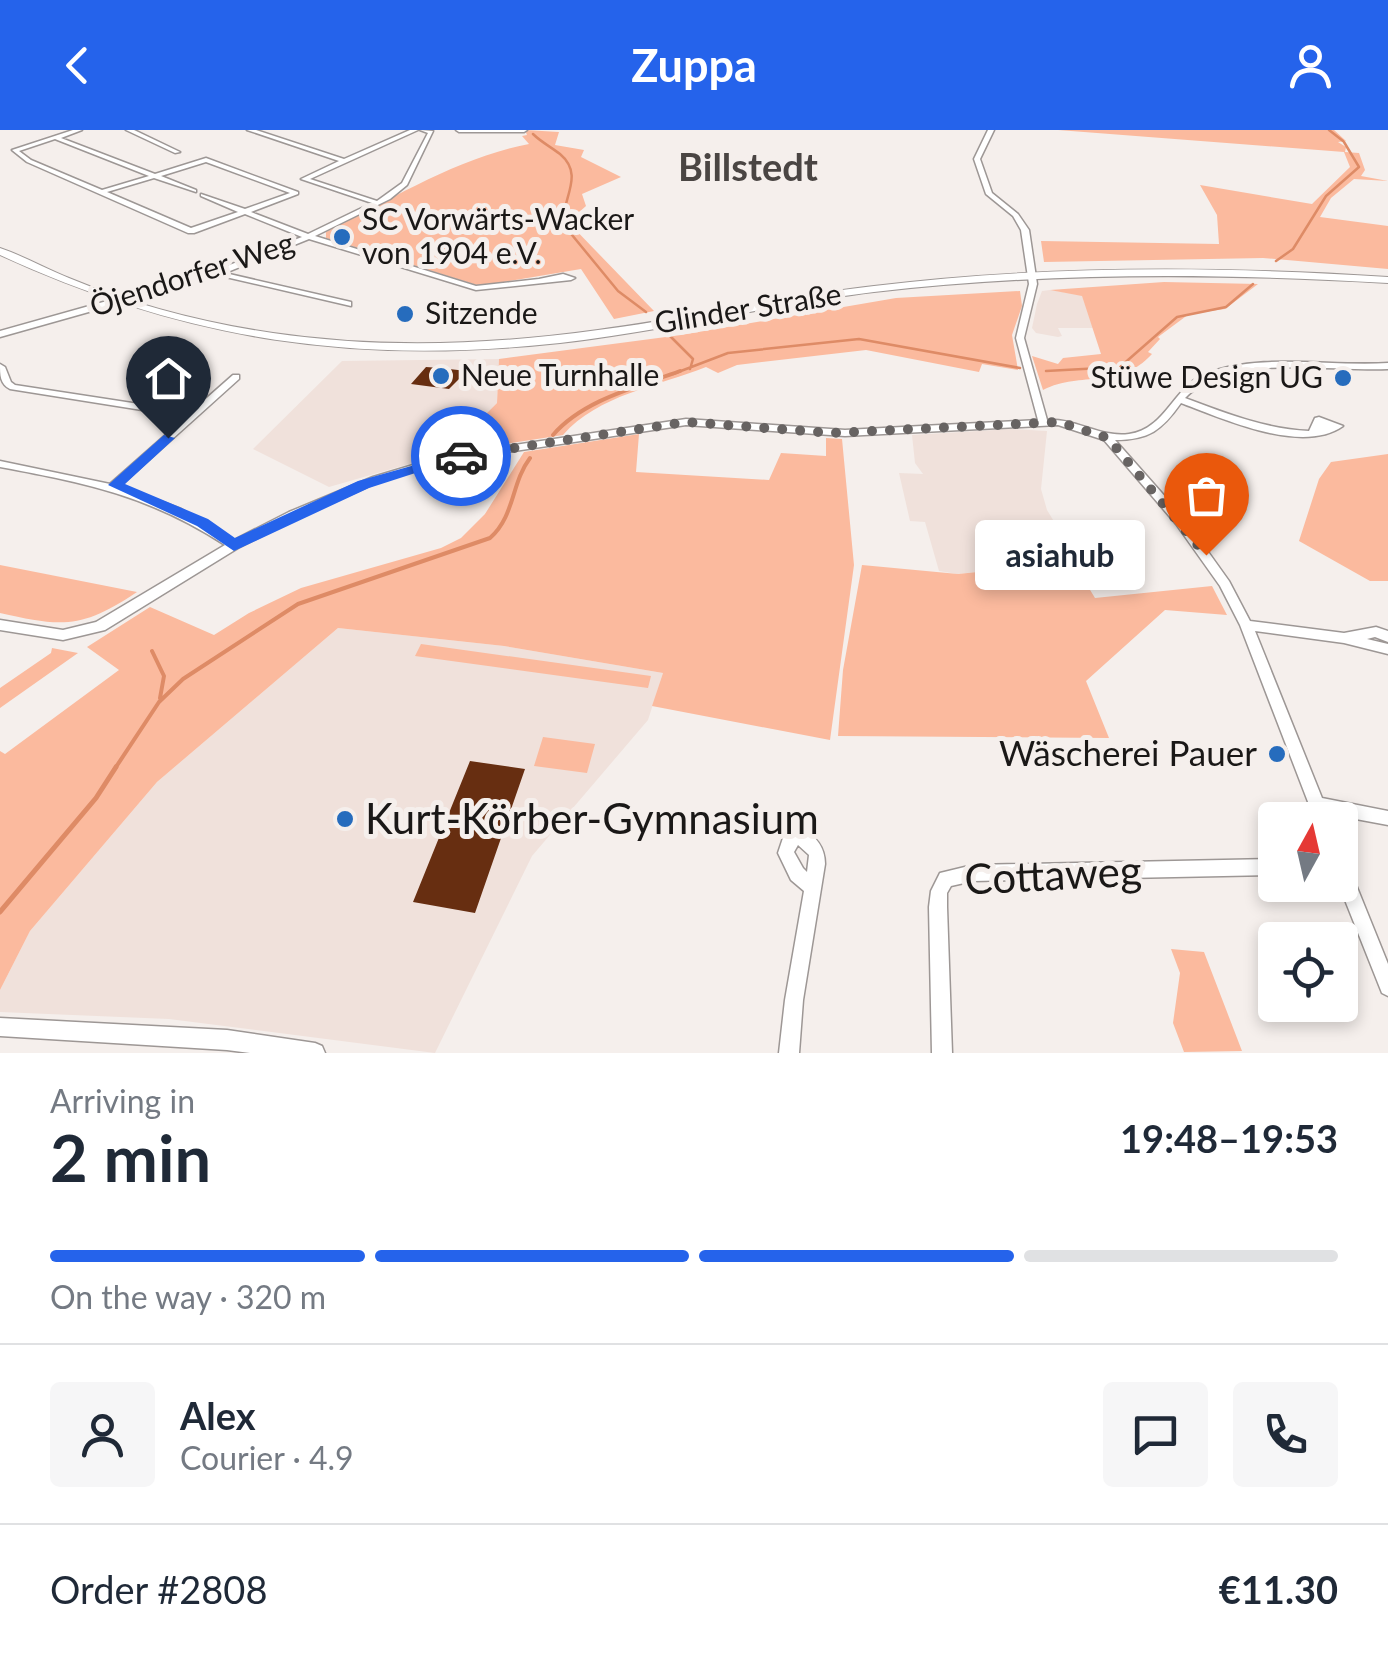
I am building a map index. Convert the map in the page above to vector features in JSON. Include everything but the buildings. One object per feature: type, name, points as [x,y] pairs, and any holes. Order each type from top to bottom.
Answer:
[{"type":"main road","name":"Glinder Straße","points":[[0,252],[114,302],[196,326],[298,342],[372,348],[465,347],[573,338],[848,292],[1032,275],[1217,272],[1388,280]]},
{"type":"street","points":[[79,130],[15,152],[102,192],[186,230],[198,231],[295,194],[211,160],[102,192]]},
{"type":"street","points":[[129,130],[178,152]]},
{"type":"street","points":[[250,130],[341,160]]},
{"type":"street","points":[[282,186],[415,130]]},
{"type":"street","name":"Öjendorfer Weg","points":[[0,334],[217,273],[310,236],[378,203],[405,184],[431,132],[423,130]]},
{"type":"street","points":[[459,130],[522,131]]},
{"type":"street","points":[[991,130],[978,159],[991,196],[1023,225],[1032,275],[1020,338],[1043,422]]},
{"type":"street","points":[[57,138],[194,191]]},
{"type":"street","points":[[304,179],[378,203]]},
{"type":"street","points":[[203,194],[310,236],[481,289],[542,280]]},
{"type":"street","points":[[217,273],[348,304]]},
{"type":"street","points":[[0,625],[63,635],[100,626],[234,545],[333,497],[448,458],[686,422],[832,433],[1043,422],[1108,438],[1156,430],[1202,379],[1239,370],[1388,366]]},
{"type":"street","points":[[0,367],[4,386],[194,416]]},
{"type":"street","points":[[115,485],[236,377]]},
{"type":"street","points":[[1181,400],[1262,428],[1313,432]]},
{"type":"street","points":[[1108,438],[1206,555],[1246,625],[1316,802]]},
{"type":"street","points":[[0,464],[115,485],[202,523],[234,545]]},
{"type":"street","points":[[1246,625],[1344,638],[1388,649]]},
{"type":"street","points":[[1344,638],[1371,632],[1388,637]]},
{"type":"street","points":[[1358,816],[1388,818]]},
{"type":"street","name":"Cottaweg","points":[[942,1053],[938,907],[939,891],[946,879],[972,873],[1258,868]]},
{"type":"street","points":[[789,1053],[813,888]]},
{"type":"street","points":[[1353,902],[1388,987]]},
{"type":"street","points":[[0,1027],[226,1040],[315,1053]]},
{"type":"shaded area","points":[[525,130],[559,132],[555,145],[584,150],[581,157],[621,177],[582,194],[586,206],[568,222],[654,311],[614,319],[581,269],[480,286],[326,238],[326,232],[425,181],[476,159],[529,144],[522,136],[527,135]]},
{"type":"shaded area","points":[[1058,130],[1334,130],[1346,141],[1338,142],[1346,147],[1345,152],[1359,153],[1365,170],[1361,176],[1388,181],[1354,179],[1331,198],[1320,217],[1388,226],[1388,269],[1263,258],[1044,262],[1041,241],[1219,244],[1217,215],[1200,185],[1312,204],[1350,167],[1344,152]]},
{"type":"shaded area","points":[[1164,282],[1258,284],[1225,309],[1189,314],[1158,337],[1148,352],[1152,354],[1126,372],[1043,390],[1032,356],[1058,364],[1063,358],[1101,354],[1082,296],[1050,290]]},
{"type":"shaded area","points":[[1020,291],[1022,306],[1012,335],[1018,370],[982,364],[979,372],[866,350],[737,365],[718,373],[706,367],[611,401],[577,421],[563,435],[447,453],[497,403],[499,359],[681,335],[896,298]]},
{"type":"shaded area","points":[[1042,291],[1082,295],[1093,328],[1058,328],[1062,336],[1058,337],[1036,333],[1032,328],[1037,304]]},
{"type":"shaded area","points":[[499,359],[497,403],[447,453],[329,487],[253,449],[342,361]]},
{"type":"shaded area","points":[[1011,429],[1047,431],[1041,489],[1047,510],[1078,561],[957,574],[939,571],[925,522],[910,521],[899,473],[923,474],[915,463],[912,435]]},
{"type":"shaded area","points":[[639,434],[636,472],[769,480],[781,453],[826,456],[826,438],[842,439],[854,565],[830,740],[652,706],[663,673],[504,646],[338,628],[157,782],[30,931],[0,990],[0,751],[5,754],[119,670],[87,647],[150,607],[214,635],[301,588],[441,548],[461,538],[485,514],[524,452]]},
{"type":"shaded area","points":[[1388,454],[1388,581],[1370,581],[1299,541],[1319,479],[1331,462]]},
{"type":"shaded area","points":[[1073,562],[1095,598],[1212,586],[1227,615],[1165,610],[1086,681],[1109,738],[838,736],[843,670],[862,565],[958,574]]},
{"type":"shaded area","points":[[0,565],[137,592],[86,619],[56,622],[21,618],[0,613]]},
{"type":"shaded area","name":"Kurt-Körber-Gymnasium","points":[[338,628],[504,646],[663,673],[648,720],[532,856],[435,1053],[169,1019],[0,1012],[0,990],[30,931],[157,782]]},
{"type":"shaded area","points":[[421,644],[651,676],[648,688],[415,656]]},
{"type":"shaded area","points":[[52,648],[78,653],[0,708],[0,688],[51,653]]},
{"type":"shaded area","points":[[543,737],[595,744],[587,773],[534,766]]},
{"type":"shaded area","points":[[1171,949],[1204,952],[1242,1051],[1184,1052],[1173,1023],[1180,973]]},
{"type":"waterway","points":[[1329,130],[1343,141]]},
{"type":"waterway","points":[[533,134],[560,154],[571,170],[563,224],[618,291],[646,312]]},
{"type":"waterway","points":[[1276,261],[1293,249],[1326,196],[1359,167],[1344,142]]},
{"type":"waterway","points":[[1046,371],[1120,367],[1177,317],[1226,307],[1253,284]]},
{"type":"waterway","points":[[670,336],[693,359],[691,367]]},
{"type":"waterway","points":[[691,367],[728,353],[859,339],[1020,368]]},
{"type":"waterway","points":[[673,374],[691,367]]},
{"type":"waterway","points":[[553,435],[579,412],[680,371]]},
{"type":"waterway","points":[[114,770],[159,702],[183,679],[298,604],[490,538],[504,520],[530,458]]},
{"type":"waterway","points":[[152,651],[164,676],[160,698]]},
{"type":"waterway","points":[[0,912],[96,798],[116,767]]},
{"type":"way so far","points":[[461,456],[686,422],[845,433],[1059,422],[1094,430],[1108,438],[1206,555]]},
{"type":"place","name":"SC Vorwärts-Wacker von 1904 e.V.","points":[[342,237]]},
{"type":"place","name":"Sitzende","points":[[405,314]]},
{"type":"place","name":"Neue Turnhalle","points":[[441,376]]},
{"type":"place","name":"Stüwe Design UG","points":[[1343,378]]},
{"type":"place","name":"asiahub","points":[[1206,555]]},
{"type":"place","name":"Wäscherei Pauer","points":[[1277,754]]},
{"type":"place","name":"Kurt-Körber-Gymnasium","points":[[345,819]]},
{"type":"district","name":"Billstedt","points":[[748,168]]},
{"type":"route","points":[[168,438],[115,485],[202,523],[234,545],[364,484],[461,456]]}]
